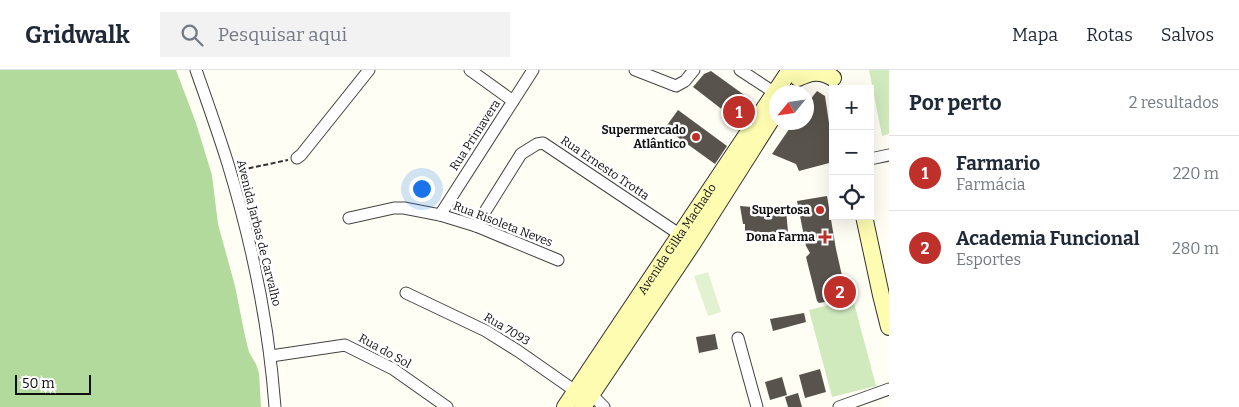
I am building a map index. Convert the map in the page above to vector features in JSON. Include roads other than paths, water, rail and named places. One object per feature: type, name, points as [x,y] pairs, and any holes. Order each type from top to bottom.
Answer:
[{"type":"street","name":"Avenida Jarbas de Carvalho","points":[[196,70],[234,185],[262,301],[271,356],[275,407]]},
{"type":"street","points":[[297,158],[369,70]]},
{"type":"street","points":[[470,70],[513,101]]},
{"type":"street","name":"Rua Primavera","points":[[440,215],[533,70]]},
{"type":"street","points":[[635,70],[676,86],[685,81],[694,70]]},
{"type":"street","points":[[740,70],[769,86]]},
{"type":"street","points":[[797,73],[820,71],[837,79]]},
{"type":"street","name":"Avenida Gilka Machado","points":[[788,85],[797,73]]},
{"type":"street","name":"Avenida Gilka Machado","points":[[565,407],[584,398],[769,113]]},
{"type":"street","name":"Avenida Gilka Machado","points":[[686,239],[769,122]]},
{"type":"street","name":"Rua Ernesto Trotta","points":[[476,226],[521,154],[537,144],[543,143],[686,239]]},
{"type":"street","points":[[874,157],[889,155]]},
{"type":"street","name":"Rua Risoleta Neves","points":[[349,218],[394,208],[404,208],[440,215],[476,226],[558,260]]},
{"type":"street","points":[[865,220],[889,327]]},
{"type":"street","name":"Rua 7093","points":[[406,293],[486,331],[584,398],[604,407]]},
{"type":"street","points":[[738,338],[757,407]]},
{"type":"street","name":"Rua do Sol","points":[[271,356],[345,345],[393,369],[447,407]]},
{"type":"street","points":[[839,407],[889,390]]},
{"type":"place","name":"Farmario","points":[[739,112]]},
{"type":"place","name":"Supermercado Atlântico","points":[[696,137]]},
{"type":"place","name":"Supertosa","points":[[820,210]]},
{"type":"place","name":"Dona Farma","points":[[825,237]]},
{"type":"place","name":"Academia Funcional","points":[[840,292]]}]
